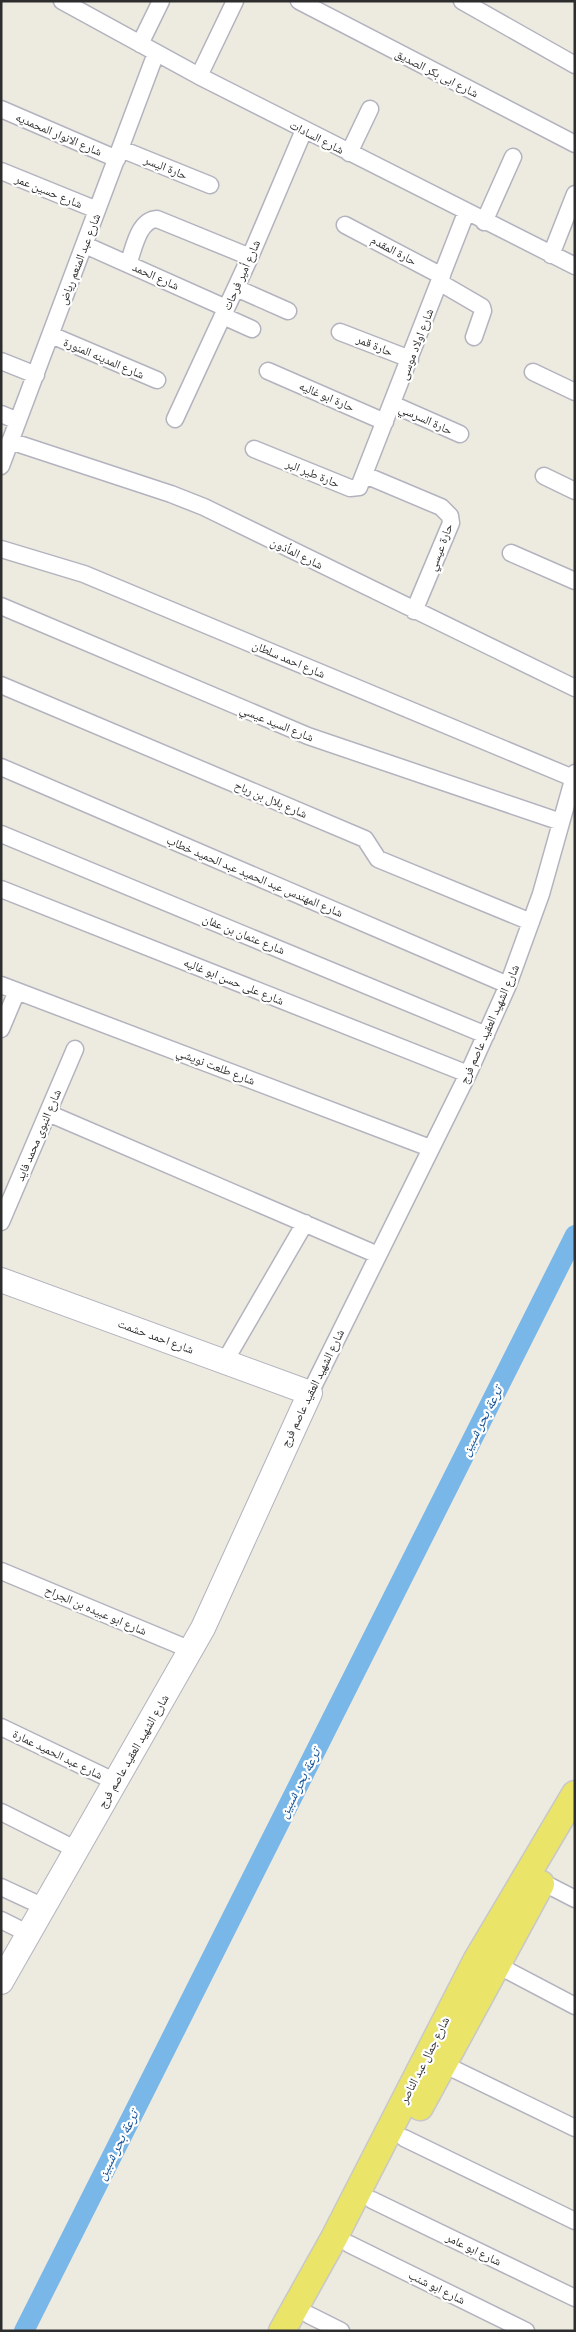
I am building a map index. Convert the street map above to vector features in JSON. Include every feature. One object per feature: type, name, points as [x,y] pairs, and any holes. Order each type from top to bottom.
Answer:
[{"type":"main road","name":"شارع جمال عبد الناصر","points":[[305,2323],[349,2244],[404,2138],[476,1961],[575,1794]]},
{"type":"main road","name":"شارع جمال عبد الناصر","points":[[282,2331],[435,2060],[497,1965],[542,1882],[575,1829]]},
{"type":"street","name":"شارع السادات","points":[[62,1],[198,76],[466,213],[575,266]]},
{"type":"street","points":[[140,44],[161,1]]},
{"type":"street","points":[[198,76],[235,1]]},
{"type":"street","name":"شارع ابى بكر الصديق","points":[[299,1],[575,144]]},
{"type":"street","points":[[462,1],[575,65]]},
{"type":"street","name":"شارع عبد المنعم رياض","points":[[1,466],[156,53]]},
{"type":"street","name":"شارع الانوار المحمديه","points":[[1,109],[119,154]]},
{"type":"street","points":[[349,153],[370,109]]},
{"type":"street","name":"شارع أمير فرحات","points":[[175,419],[250,257],[304,130]]},
{"type":"street","name":"حارة اليسر","points":[[119,154],[210,185]]},
{"type":"street","points":[[484,222],[513,158]]},
{"type":"street","name":"شارع حسين عمر","points":[[1,171],[97,210]]},
{"type":"street","points":[[551,255],[575,194]]},
{"type":"street","name":"شارع اولاد موسى","points":[[365,475],[466,213]]},
{"type":"street","points":[[128,264],[143,226],[151,220],[157,219],[250,257]]},
{"type":"street","name":"حارة المقدم","points":[[345,225],[440,279],[476,302],[483,311],[474,337]]},
{"type":"street","name":"شارع الحمد","points":[[84,245],[128,264],[224,312],[252,329]]},
{"type":"street","points":[[236,288],[288,311]]},
{"type":"street","name":"حارة قمر","points":[[340,332],[410,359]]},
{"type":"street","name":"شارع المدينه المنورة","points":[[51,335],[157,380]]},
{"type":"street","points":[[1,361],[36,374]]},
{"type":"street","name":"حارة ابو غاليه","points":[[268,371],[385,422]]},
{"type":"street","points":[[533,372],[575,392]]},
{"type":"street","name":"حارة السرسي","points":[[392,404],[460,434]]},
{"type":"street","points":[[1,414],[18,421]]},
{"type":"street","name":"شارع المأذون","points":[[10,441],[171,494],[204,507],[575,688]]},
{"type":"street","name":"حارة طير البر","points":[[254,449],[350,488],[359,487],[365,475]]},
{"type":"street","name":"حارة عيسي","points":[[365,475],[441,507],[450,516],[452,523],[414,611]]},
{"type":"street","points":[[544,476],[575,491]]},
{"type":"street","name":"شارع احمد سلطان","points":[[1,549],[84,574],[574,775]]},
{"type":"street","points":[[511,553],[575,581]]},
{"type":"street","name":"شارع السيد عيسي","points":[[1,606],[308,736],[561,822]]},
{"type":"street","name":"شارع بلال بن رباح","points":[[1,685],[365,838],[378,859],[531,922]]},
{"type":"street","name":"شارع المهندس عبد الحميد عبد الحميد خطاب","points":[[1,767],[508,985]]},
{"type":"street","name":"شارع الشهيد العقيد عاصم فرج","points":[[1,1982],[203,1628],[310,1392],[468,1074],[508,985],[531,922],[574,775]]},
{"type":"street","name":"شارع عثمان بن عفان","points":[[1,834],[486,1035]]},
{"type":"street","name":"شارع على حسن ابو غاليه","points":[[1,889],[468,1074]]},
{"type":"street","name":"شارع طلعت نويشي","points":[[1,985],[430,1148]]},
{"type":"street","points":[[1,1029],[17,991]]},
{"type":"street","name":"شارع النبوى محمد فايد","points":[[1,1222],[75,1049]]},
{"type":"street","points":[[48,1113],[378,1254]]},
{"type":"street","points":[[224,1362],[305,1223]]},
{"type":"street","name":"شارع احمد حشمت","points":[[1,1280],[310,1392]]},
{"type":"street","name":"شارع ابو عبيده بن الجراح","points":[[1,1571],[191,1650]]},
{"type":"street","name":"شارع عبد الحميد عمارة","points":[[1,1727],[116,1782]]},
{"type":"street","points":[[1,1812],[77,1850]]},
{"type":"street","points":[[542,1882],[575,1899]]},
{"type":"street","points":[[1,1887],[44,1907]]},
{"type":"street","points":[[1,1920],[29,1934]]},
{"type":"street","points":[[497,1965],[575,2006]]},
{"type":"street","points":[[435,2060],[575,2128]]},
{"type":"street","points":[[404,2138],[575,2221]]},
{"type":"street","name":"شارع ابو عامر","points":[[372,2200],[575,2298]]},
{"type":"street","name":"شارع ابو شنب","points":[[349,2244],[526,2331]]},
{"type":"street","points":[[305,2323],[341,2331]]},
{"type":"waterway","name":"ترعة بحر شبين","points":[[24,2331],[575,1235]]}]
